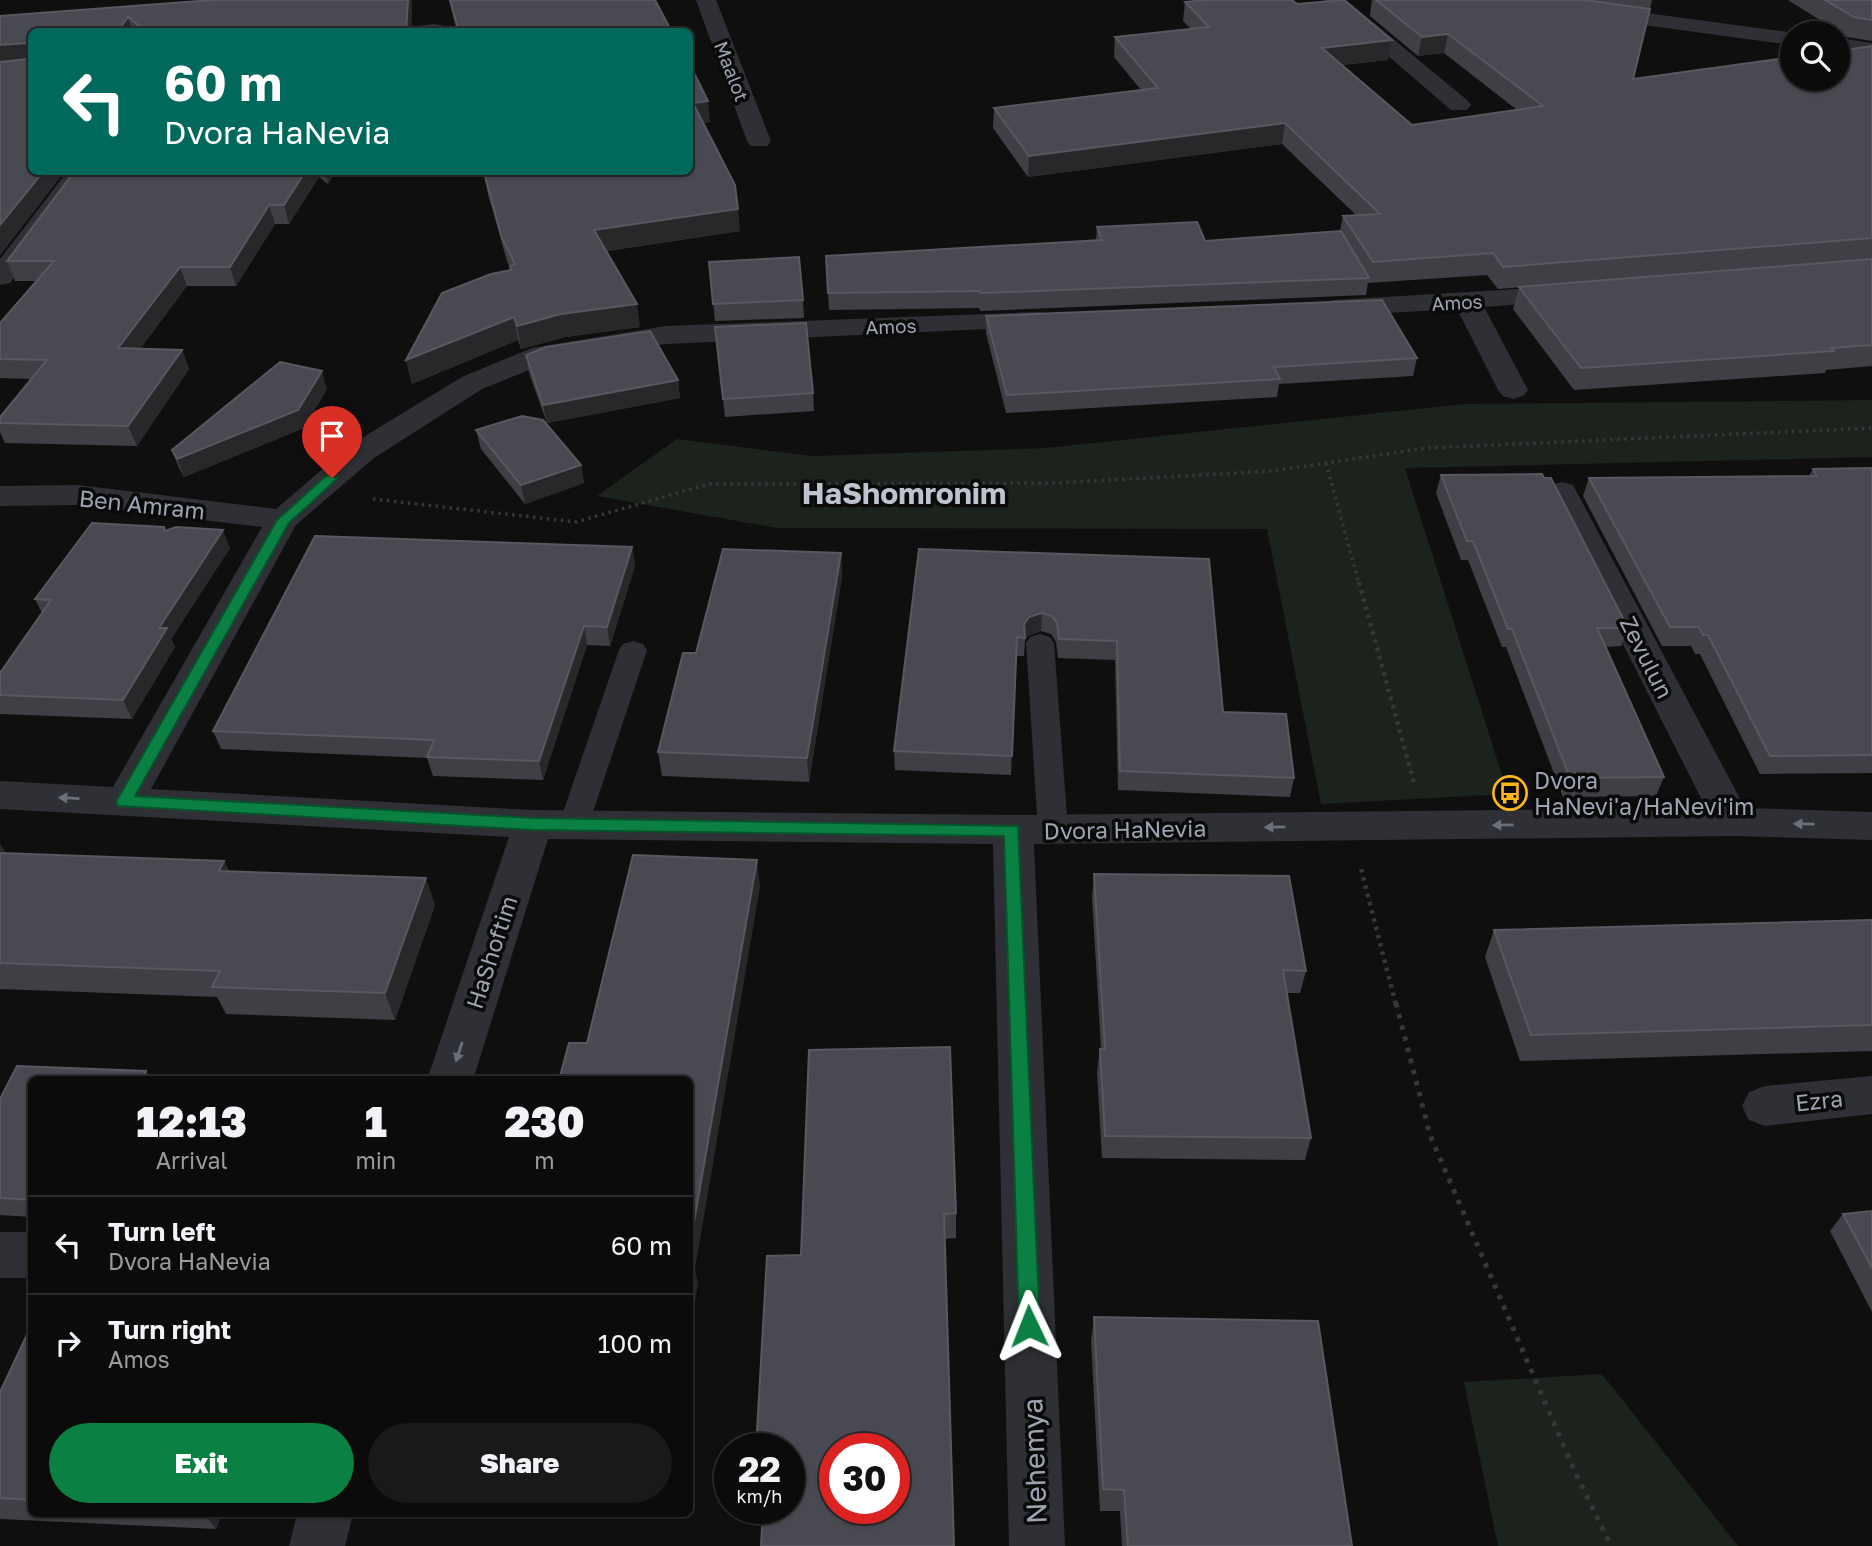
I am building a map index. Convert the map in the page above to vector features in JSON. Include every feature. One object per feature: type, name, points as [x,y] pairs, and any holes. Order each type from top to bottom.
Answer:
[{"type":"street","name":"Maalot","points":[[706,0],[759,141]]},
{"type":"street","points":[[1333,0],[1459,105]]},
{"type":"street","points":[[1504,0],[1780,37]]},
{"type":"street","points":[[1850,47],[1872,50]]},
{"type":"street","points":[[0,277],[77,175]]},
{"type":"street","name":"Amos","points":[[1301,309],[1467,302],[1588,292]]},
{"type":"street","points":[[1467,302],[1513,390]]},
{"type":"street","name":"Amos","points":[[124,802],[283,520],[363,451],[472,383],[542,354],[666,335],[1067,319]]},
{"type":"street","name":"Zevulun","points":[[1562,492],[1732,822]]},
{"type":"street","name":"Ben Amram","points":[[0,496],[78,495],[283,520]]},
{"type":"street","name":"Dvora HaNevia","points":[[0,794],[553,824],[1033,830],[1732,822],[1871,827]]},
{"type":"street","name":"HaShoftim","points":[[452,1076],[553,824]]},
{"type":"street","name":"Nehemya","points":[[1033,830],[1037,1546]]},
{"type":"street","name":"Ezra","points":[[1765,1106],[1872,1095]]},
{"type":"street","points":[[0,1255],[28,1255]]},
{"type":"street","points":[[317,1546],[324,1517]]},
{"type":"lane","points":[[1033,830],[1040,643]]},
{"type":"lane","points":[[553,824],[634,650]]},
{"type":"path","points":[[316,492],[440,509],[576,522],[709,484],[1055,483],[1273,471],[1426,448],[1872,428]]},
{"type":"path","points":[[1326,463],[1426,826],[1359,862],[1430,1135],[1568,1457],[1611,1546]]},
{"type":"shaded area","points":[[1872,400],[1872,457],[1405,468],[1508,794],[1321,804],[1267,529],[777,528],[597,496],[677,439],[812,456],[1046,448],[1464,404]]},
{"type":"shaded area","points":[[1602,1374],[1738,1546],[1498,1546],[1464,1382]]},
{"type":"building","points":[[212,0],[408,0],[406,28],[142,28],[128,17],[120,28],[28,28],[28,59],[27,43],[0,45],[0,16]]},
{"type":"building","points":[[450,0],[655,0],[670,28],[458,28]]},
{"type":"building","points":[[1292,0],[1297,4],[1344,0],[1392,40],[1322,48],[1412,125],[1543,106],[1448,34],[1422,37],[1376,0],[1585,0],[1650,9],[1633,79],[1780,59],[1780,91],[1850,91],[1850,49],[1872,46],[1872,238],[1503,267],[1493,253],[1373,262],[1343,216],[1380,214],[1285,123],[1029,156],[994,108],[1158,88],[1115,37],[1209,27],[1185,2]]},
{"type":"building","points":[[1825,0],[1872,0],[1872,20],[1854,17]]},
{"type":"building","points":[[28,59],[28,175],[41,175],[0,225],[0,62]]},
{"type":"building","points":[[693,71],[708,101],[693,103]]},
{"type":"building","points":[[693,103],[735,185],[738,209],[594,230],[637,304],[561,314],[517,326],[514,317],[406,360],[442,293],[491,274],[511,270],[510,266],[515,264],[502,238],[485,175],[693,175]]},
{"type":"building","points":[[72,175],[303,175],[284,205],[269,205],[230,267],[180,267],[118,348],[182,350],[128,426],[0,423],[0,417],[47,360],[0,359],[0,323],[54,261],[7,261]]},
{"type":"building","points":[[1197,222],[1205,241],[1341,231],[1369,278],[981,293],[828,293],[826,256],[1102,240],[1097,227]]},
{"type":"building","points":[[799,257],[803,300],[713,304],[709,262]]},
{"type":"building","points":[[1872,259],[1872,345],[1831,348],[1834,351],[1581,368],[1519,287]]},
{"type":"building","points":[[1382,300],[1417,358],[1274,367],[1280,379],[1007,395],[986,316]]},
{"type":"building","points":[[806,323],[813,393],[723,399],[715,327]]},
{"type":"building","points":[[650,331],[678,380],[543,405],[526,355],[546,347]]},
{"type":"building","points":[[280,362],[322,371],[298,410],[177,459],[172,450]]},
{"type":"building","points":[[522,416],[543,420],[581,465],[521,485],[476,430]]},
{"type":"building","points":[[1872,468],[1872,755],[1770,756],[1708,635],[1703,635],[1699,627],[1670,627],[1589,478],[1817,476],[1813,469]]},
{"type":"building","points":[[1542,474],[1544,478],[1551,478],[1628,628],[1597,628],[1664,777],[1570,778],[1512,629],[1508,629],[1473,541],[1467,541],[1441,475]]},
{"type":"building","points":[[92,523],[164,527],[165,531],[176,527],[223,530],[159,628],[167,628],[123,700],[0,695],[0,673],[51,600],[35,599]]},
{"type":"building","points":[[315,536],[632,547],[607,627],[584,626],[539,761],[427,757],[434,740],[213,731]]},
{"type":"building","points":[[723,549],[841,553],[807,758],[658,752],[683,653],[696,653]]},
{"type":"building","points":[[919,549],[1209,559],[1223,712],[1286,714],[1294,778],[1120,771],[1117,641],[1059,639],[1057,623],[1052,616],[1042,613],[1029,617],[1024,624],[1025,638],[1017,637],[1012,756],[894,751]]},
{"type":"building","points":[[0,853],[224,861],[219,871],[426,878],[385,993],[212,987],[220,971],[0,963]]},
{"type":"building","points":[[633,855],[757,860],[693,1228],[693,1076],[560,1076],[569,1043],[587,1043]]},
{"type":"building","points":[[1094,874],[1289,876],[1306,971],[1283,970],[1311,1138],[1105,1136],[1100,1049],[1105,1049]]},
{"type":"building","points":[[1872,920],[1872,1025],[1531,1035],[1494,930]]},
{"type":"building","points":[[950,1047],[956,1213],[944,1214],[954,1546],[761,1546],[762,1524],[805,1524],[805,1433],[757,1433],[767,1256],[801,1255],[809,1050]]},
{"type":"building","points":[[17,1066],[146,1071],[144,1076],[28,1076],[28,1200],[0,1198],[0,1099]]},
{"type":"building","points":[[1872,1211],[1872,1268],[1843,1214]]},
{"type":"building","points":[[1094,1317],[1318,1321],[1352,1546],[1128,1546],[1124,1490],[1103,1489]]},
{"type":"building","points":[[28,1332],[28,1500],[0,1498],[0,1392]]},
{"type":"place","name":"Dvora HaNevi'a/HaNevi'im","points":[[1510,793]]},
{"type":"district","name":"HaShomronim","points":[[904,493]]},
{"type":"route","points":[[332,478],[283,520],[124,802],[533,824],[1013,830],[1029,1326]]}]
